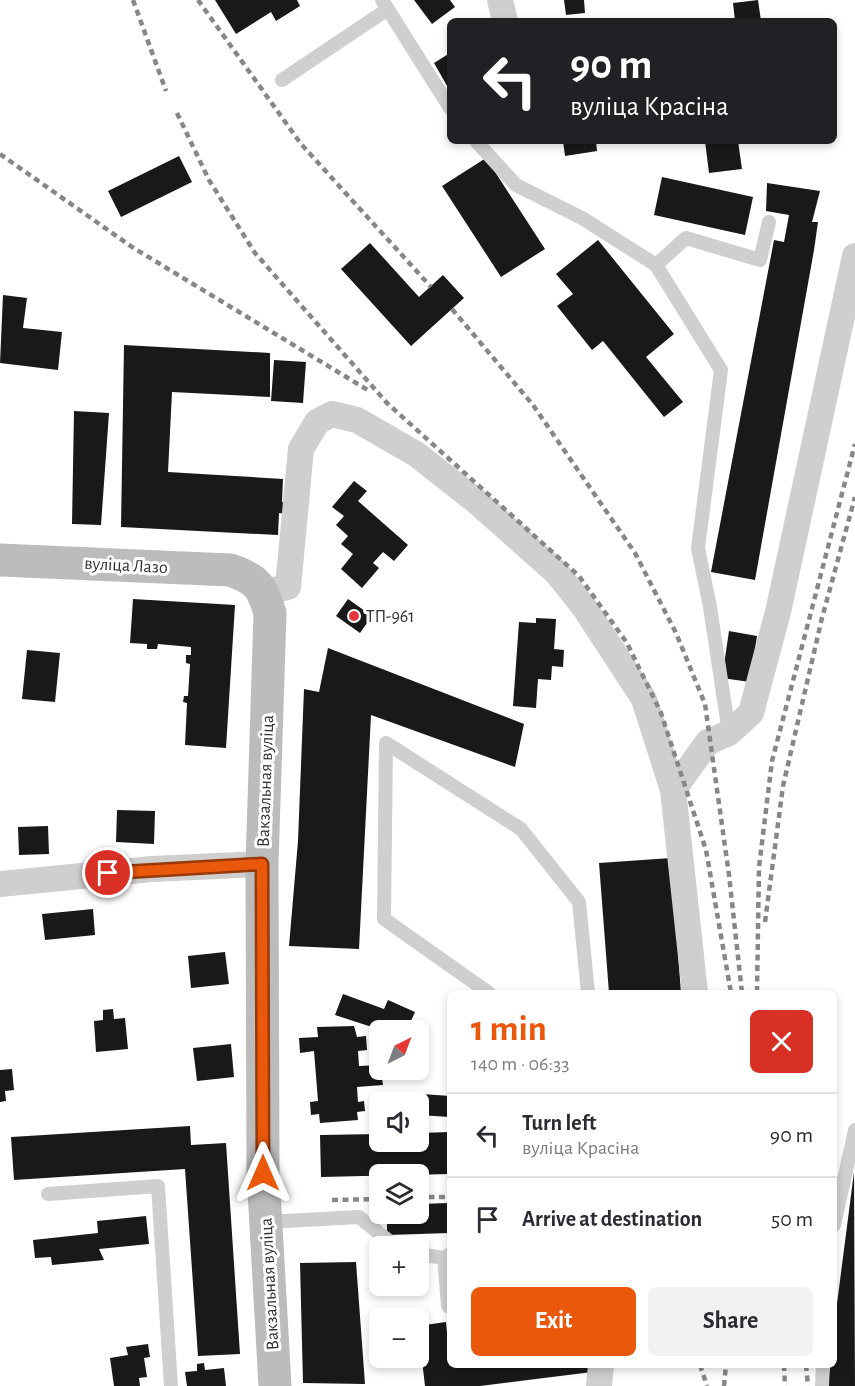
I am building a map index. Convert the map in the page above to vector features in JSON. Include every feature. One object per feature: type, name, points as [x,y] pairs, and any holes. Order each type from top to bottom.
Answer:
[{"type":"main road","name":"вуліца Лазо","points":[[0,560],[230,570],[257,584]]},
{"type":"main road","name":"Вакзальная вуліца","points":[[257,584],[270,613],[262,864],[263,1161],[275,1386]]},
{"type":"street","points":[[500,0],[504,18]]},
{"type":"street","points":[[673,790],[708,742],[729,733],[751,713],[778,612],[855,256]]},
{"type":"street","points":[[257,584],[288,587],[301,449],[317,422],[332,414],[357,420],[425,461],[476,501],[556,572],[584,607],[644,699],[673,790],[693,953],[695,990]]},
{"type":"street","points":[[0,884],[152,869],[262,864]]},
{"type":"street","points":[[599,1386],[601,1368]]},
{"type":"lane","points":[[282,80],[385,5],[447,103]]},
{"type":"lane","points":[[479,144],[516,185],[582,218],[656,265],[721,370],[698,548],[710,608],[729,733]]},
{"type":"lane","points":[[656,265],[686,238],[760,260],[769,222]]},
{"type":"lane","points":[[485,990],[384,919],[386,743],[521,829],[579,902],[588,990]]},
{"type":"lane","points":[[837,1211],[855,1130]]},
{"type":"lane","points":[[48,1194],[158,1186],[171,1386]]},
{"type":"lane","points":[[266,1222],[359,1217],[382,1236]]},
{"type":"lane","points":[[429,1255],[447,1256]]},
{"type":"lane","points":[[822,1386],[823,1368]]},
{"type":"building","points":[[215,0],[297,0],[300,6],[276,21],[271,12],[236,34]]},
{"type":"building","points":[[414,0],[450,0],[455,7],[432,24]]},
{"type":"building","points":[[564,0],[584,0],[585,13],[566,15]]},
{"type":"building","points":[[758,0],[761,18],[735,18],[733,3]]},
{"type":"building","points":[[447,55],[447,86],[434,63]]},
{"type":"building","points":[[563,144],[596,144],[597,151],[565,156]]},
{"type":"building","points":[[705,144],[738,144],[742,169],[709,173]]},
{"type":"building","points":[[179,156],[192,182],[121,217],[108,191]]},
{"type":"building","points":[[486,158],[545,249],[501,277],[442,186]]},
{"type":"building","points":[[662,177],[753,197],[745,235],[654,215]]},
{"type":"building","points":[[767,183],[820,191],[812,222],[818,222],[814,250],[755,580],[711,572],[774,240],[784,242],[789,215],[766,211]]},
{"type":"building","points":[[598,240],[674,334],[646,357],[683,402],[664,417],[603,341],[592,350],[557,306],[573,294],[556,274]]},
{"type":"building","points":[[370,243],[419,297],[443,275],[464,298],[411,346],[341,269]]},
{"type":"building","points":[[3,295],[27,298],[23,328],[62,332],[58,370],[0,363]]},
{"type":"building","points":[[124,345],[270,353],[270,397],[172,392],[168,472],[283,479],[282,502],[289,503],[287,514],[279,513],[278,535],[121,527]]},
{"type":"building","points":[[274,360],[306,362],[303,403],[271,401]]},
{"type":"building","points":[[74,411],[109,413],[101,525],[72,524]]},
{"type":"building","points":[[354,481],[367,491],[358,501],[408,545],[394,561],[383,552],[373,563],[379,568],[362,588],[341,569],[353,554],[341,544],[348,536],[336,525],[344,516],[332,507]]},
{"type":"building","points":[[133,599],[235,605],[226,748],[185,745],[187,703],[183,702],[184,696],[188,696],[190,664],[186,663],[186,655],[191,655],[191,647],[158,644],[157,649],[147,649],[147,644],[130,643]]},
{"type":"building","name":"ТП-961","points":[[348,599],[372,616],[360,633],[336,616]]},
{"type":"building","points":[[536,618],[556,619],[554,649],[564,650],[563,667],[552,666],[551,680],[538,679],[536,708],[513,706],[519,622],[536,623]]},
{"type":"building","points":[[729,631],[757,636],[750,682],[722,678]]},
{"type":"building","points":[[328,648],[524,724],[515,767],[371,715],[359,949],[289,946],[298,841],[304,689],[319,692]]},
{"type":"building","points":[[27,650],[60,653],[55,702],[22,699]]},
{"type":"building","points":[[117,810],[155,811],[154,844],[116,842]]},
{"type":"building","points":[[48,826],[49,854],[19,855],[18,827]]},
{"type":"building","points":[[671,858],[681,990],[609,990],[599,863]]},
{"type":"building","points":[[93,909],[95,935],[45,940],[42,914]]},
{"type":"building","points":[[225,952],[229,984],[191,988],[188,956]]},
{"type":"building","points":[[343,994],[384,1009],[388,1000],[415,1012],[411,1020],[369,1020],[369,1026],[335,1015]]},
{"type":"building","points":[[113,1009],[114,1019],[125,1018],[128,1049],[96,1052],[94,1021],[103,1020],[103,1010]]},
{"type":"building","points":[[354,1026],[357,1037],[366,1036],[367,1050],[358,1051],[359,1066],[369,1066],[369,1080],[382,1080],[383,1085],[357,1087],[358,1102],[364,1101],[365,1111],[357,1112],[358,1120],[320,1123],[319,1114],[311,1115],[310,1102],[318,1101],[314,1051],[300,1053],[299,1038],[318,1037],[317,1027]]},
{"type":"building","points":[[231,1044],[234,1077],[197,1081],[193,1048]]},
{"type":"building","points":[[12,1069],[14,1090],[5,1091],[6,1101],[0,1102],[0,1070]]},
{"type":"building","points":[[429,1094],[447,1096],[447,1117],[429,1116]]},
{"type":"building","points":[[190,1126],[191,1145],[226,1143],[240,1354],[198,1356],[185,1169],[14,1180],[11,1137]]},
{"type":"building","points":[[447,1132],[447,1174],[429,1174],[429,1164],[369,1164],[369,1176],[321,1177],[320,1135],[369,1134],[369,1152],[429,1152],[429,1133]]},
{"type":"building","points":[[854,1172],[855,1386],[828,1386],[830,1368],[837,1368],[837,1304]]},
{"type":"building","points":[[447,1203],[447,1233],[387,1235],[387,1224],[429,1224],[429,1204]]},
{"type":"building","points":[[146,1216],[149,1244],[99,1249],[104,1260],[52,1265],[51,1257],[35,1258],[33,1240],[98,1233],[97,1221]]},
{"type":"building","points":[[356,1262],[365,1384],[303,1383],[300,1263]]},
{"type":"building","points":[[446,1322],[447,1368],[592,1368],[592,1372],[480,1386],[425,1386],[423,1368],[429,1368],[429,1324]]},
{"type":"building","points":[[148,1344],[150,1357],[144,1358],[147,1377],[139,1378],[140,1386],[114,1386],[110,1358],[128,1355],[126,1347]]},
{"type":"building","points":[[204,1363],[205,1370],[224,1368],[226,1386],[187,1386],[185,1372],[197,1371],[197,1364]]},
{"type":"railway","points":[[133,0],[166,91]]},
{"type":"railway","points":[[198,0],[301,144],[431,287]]},
{"type":"railway","points":[[177,113],[209,180],[255,253],[387,403],[579,576],[627,643],[661,713],[706,850],[730,990]]},
{"type":"railway","points":[[0,154],[132,247],[371,392]]},
{"type":"railway","points":[[452,309],[533,405],[635,553],[676,633],[705,704],[729,875],[742,990]]},
{"type":"railway","points":[[757,990],[759,867],[772,761],[855,444]]},
{"type":"railway","points":[[765,922],[783,786],[822,618],[855,497]]},
{"type":"railway","points":[[429,1197],[447,1197]]},
{"type":"railway","points":[[332,1200],[369,1199]]},
{"type":"railway","points":[[701,1368],[707,1386]]},
{"type":"railway","points":[[724,1386],[726,1368]]},
{"type":"railway","points":[[784,1368],[785,1386]]},
{"type":"railway","points":[[806,1368],[808,1386]]},
{"type":"place","name":"ТП-961","points":[[354,616]]},
{"type":"route","points":[[108,873],[262,864],[263,1173]]}]
